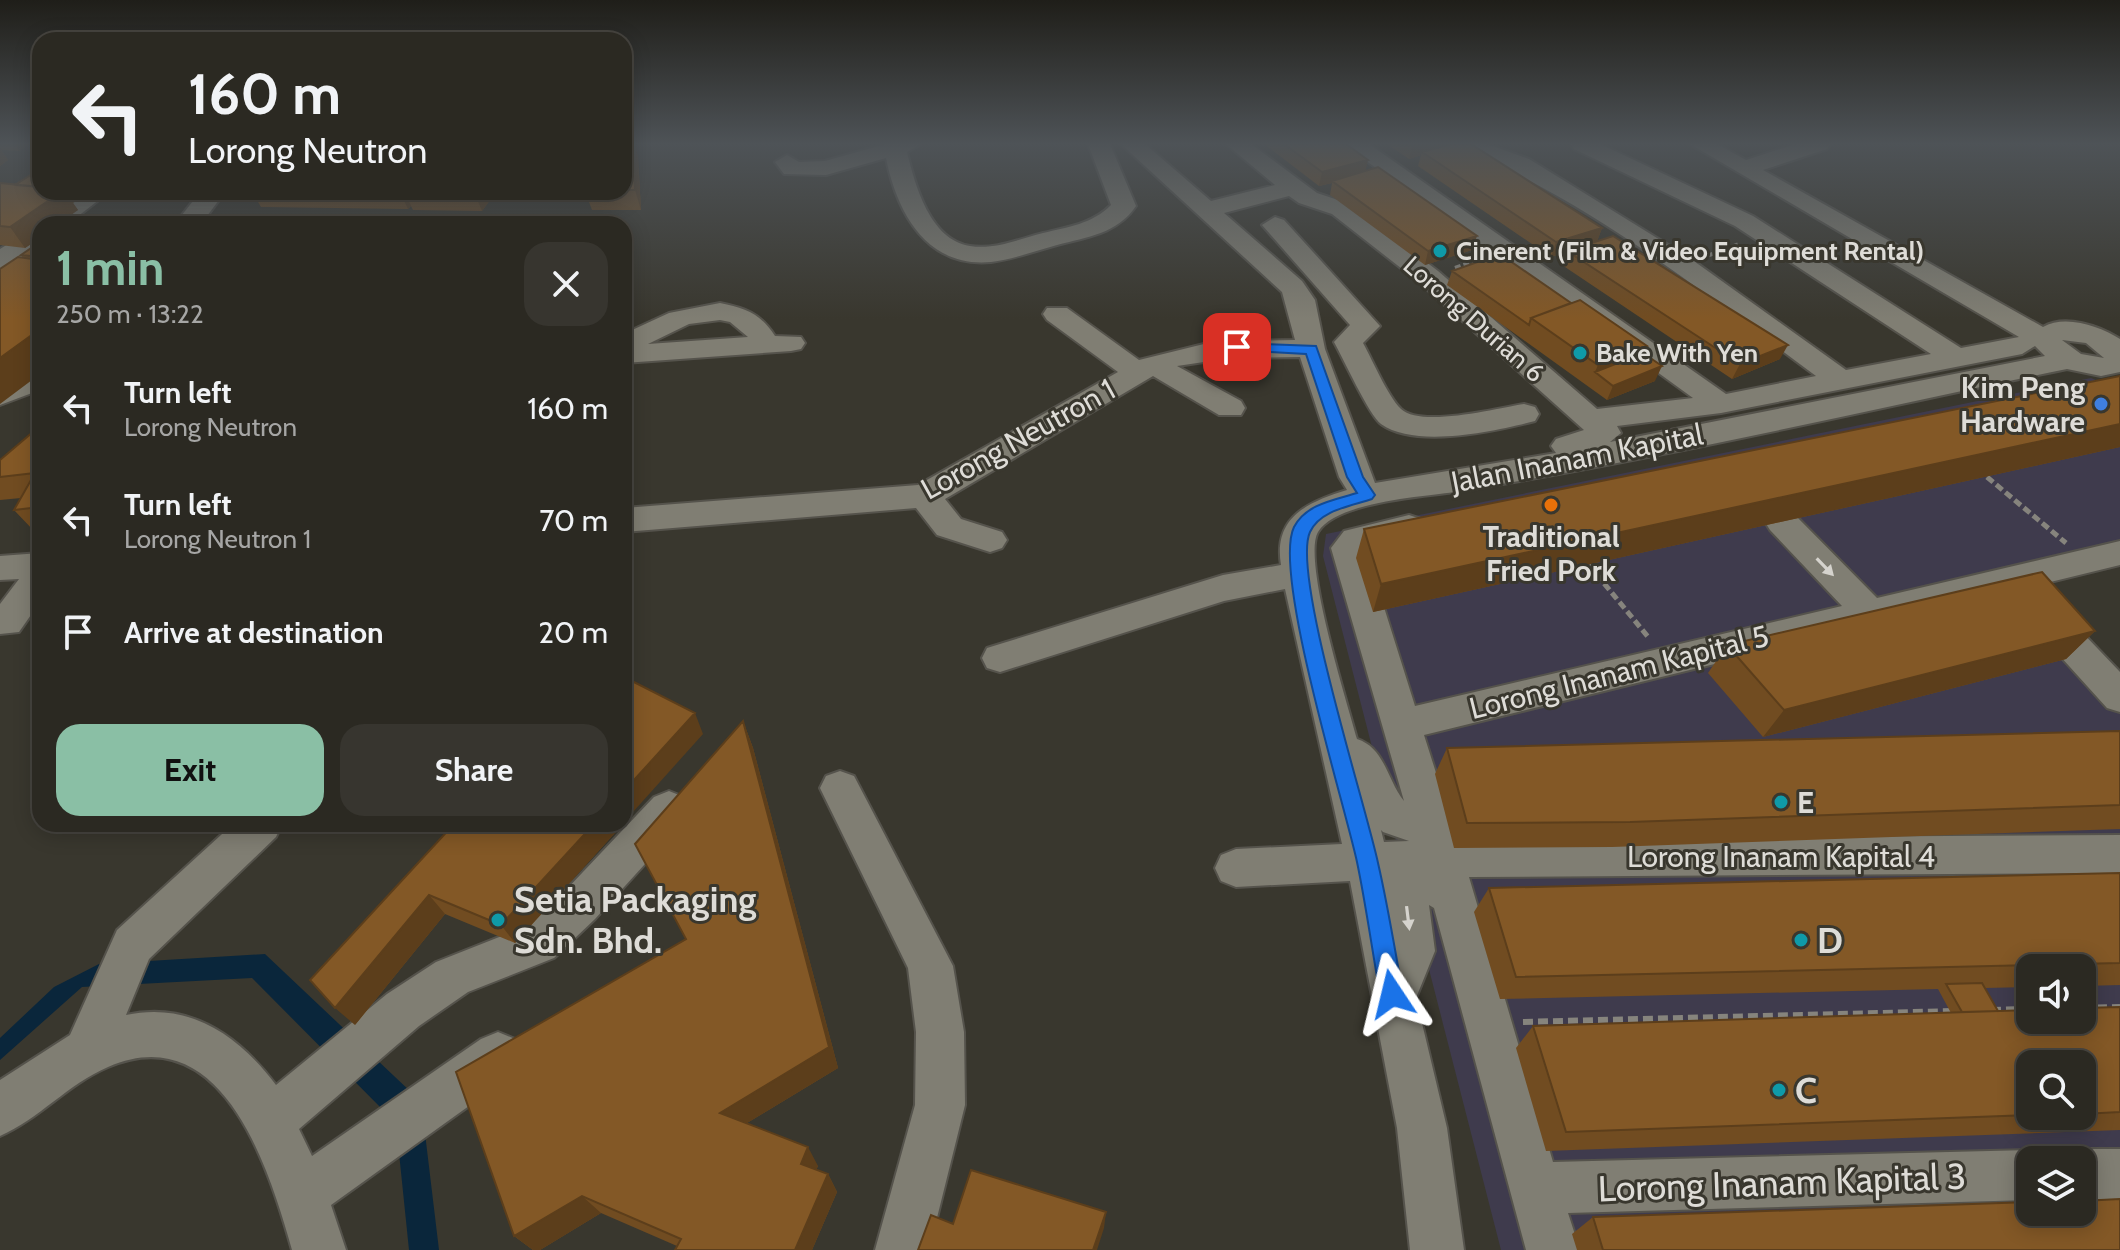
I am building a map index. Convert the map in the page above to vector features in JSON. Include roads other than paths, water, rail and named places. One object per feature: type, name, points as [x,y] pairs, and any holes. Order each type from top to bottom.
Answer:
[{"type":"street","points":[[63,216],[82,202]]},
{"type":"street","points":[[912,202],[924,227],[965,254],[1010,253],[1109,224],[1124,206],[1123,202]]},
{"type":"street","points":[[1197,202],[1293,287],[1301,300],[1311,349],[1355,477],[1366,495]]},
{"type":"street","points":[[1206,210],[1235,202]]},
{"type":"street","name":"Lorong Durian 6","points":[[1321,202],[1341,209],[1429,277],[1588,420]]},
{"type":"street","points":[[1435,202],[1721,404]]},
{"type":"street","points":[[1582,202],[1682,265],[1840,380]]},
{"type":"street","points":[[1701,202],[1766,234],[1955,357]]},
{"type":"street","points":[[1805,202],[2014,320],[2094,355]]},
{"type":"street","points":[[1239,237],[1341,209]]},
{"type":"street","points":[[1275,225],[1366,326],[1348,342],[1390,416],[1410,425],[1441,427],[1524,414]]},
{"type":"street","points":[[0,261],[32,238]]},
{"type":"street","points":[[632,341],[645,332],[679,318],[732,312],[778,344],[632,353]]},
{"type":"street","points":[[1057,314],[1145,368],[1230,408]]},
{"type":"street","name":"Lorong Neutron 1","points":[[632,519],[925,496],[1145,368],[1187,353],[1237,347],[1311,349]]},
{"type":"street","points":[[1588,420],[1721,404],[1955,357],[2094,355]]},
{"type":"street","points":[[2074,391],[2094,355]]},
{"type":"street","name":"Jalan Inanam Kapital","points":[[1437,1250],[1422,1128],[1392,994],[1368,862],[1334,737],[1296,553],[1302,528],[1322,509],[1366,495],[1519,471],[2094,355]]},
{"type":"street","points":[[0,396],[32,380]]},
{"type":"street","points":[[1588,420],[1651,425],[1749,408],[1765,422]]},
{"type":"street","points":[[1519,471],[1574,442],[1606,433],[1588,420]]},
{"type":"street","points":[[925,496],[949,527],[990,540]]},
{"type":"street","points":[[1434,522],[1356,539],[1348,548],[1442,859],[1553,1250]]},
{"type":"street","points":[[1782,522],[1868,611]]},
{"type":"street","name":"Lorong Inanam Kapital 5","points":[[1399,725],[2104,557]]},
{"type":"street","points":[[0,568],[32,565]]},
{"type":"street","points":[[1000,658],[1223,588],[1300,574]]},
{"type":"street","points":[[2011,578],[2120,697]]},
{"type":"street","points":[[6,622],[32,587]]},
{"type":"street","points":[[1334,737],[1366,764],[1375,794],[1391,815],[1417,825],[1442,859]]},
{"type":"street","points":[[269,1122],[370,1038],[452,977],[538,943],[580,905],[695,780]]},
{"type":"street","points":[[840,788],[930,966],[940,1032],[940,1105],[902,1250]]},
{"type":"street","points":[[87,1052],[133,945],[253,832]]},
{"type":"street","name":"Lorong Inanam Kapital 4","points":[[1442,859],[2120,854]]},
{"type":"street","points":[[1236,868],[1442,859]]},
{"type":"street","points":[[1392,994],[1413,960],[1406,904],[1411,891],[1419,883],[1429,881],[1442,859]]},
{"type":"street","points":[[302,1194],[536,1030]]},
{"type":"street","points":[[0,1111],[55,1070],[87,1052],[144,1035],[194,1041],[232,1068],[269,1122],[302,1194],[319,1250]]},
{"type":"street","points":[[2096,1174],[2120,1174]]},
{"type":"street","name":"Lorong Inanam Kapital 3","points":[[1534,1188],[2016,1175]]},
{"type":"water","points":[[265,954],[412,1093],[424,1125],[439,1250],[409,1250],[398,1143],[387,1114],[252,978],[82,987],[0,1060],[0,1038],[54,987],[99,964]]},
{"type":"place","name":"Cinerent (Film & Video Equipment Rental)","points":[[1440,251]]},
{"type":"place","name":"Bake With Yen","points":[[1580,353]]},
{"type":"place","name":"Kim Peng Hardware","points":[[2101,404]]},
{"type":"place","name":"Traditional Fried Pork","points":[[1551,505]]},
{"type":"place","name":"E","points":[[1781,802]]},
{"type":"place","name":"Setia Packaging Sdn. Bhd.","points":[[498,920]]},
{"type":"place","name":"D","points":[[1801,940]]},
{"type":"place","name":"C","points":[[1779,1090]]}]
